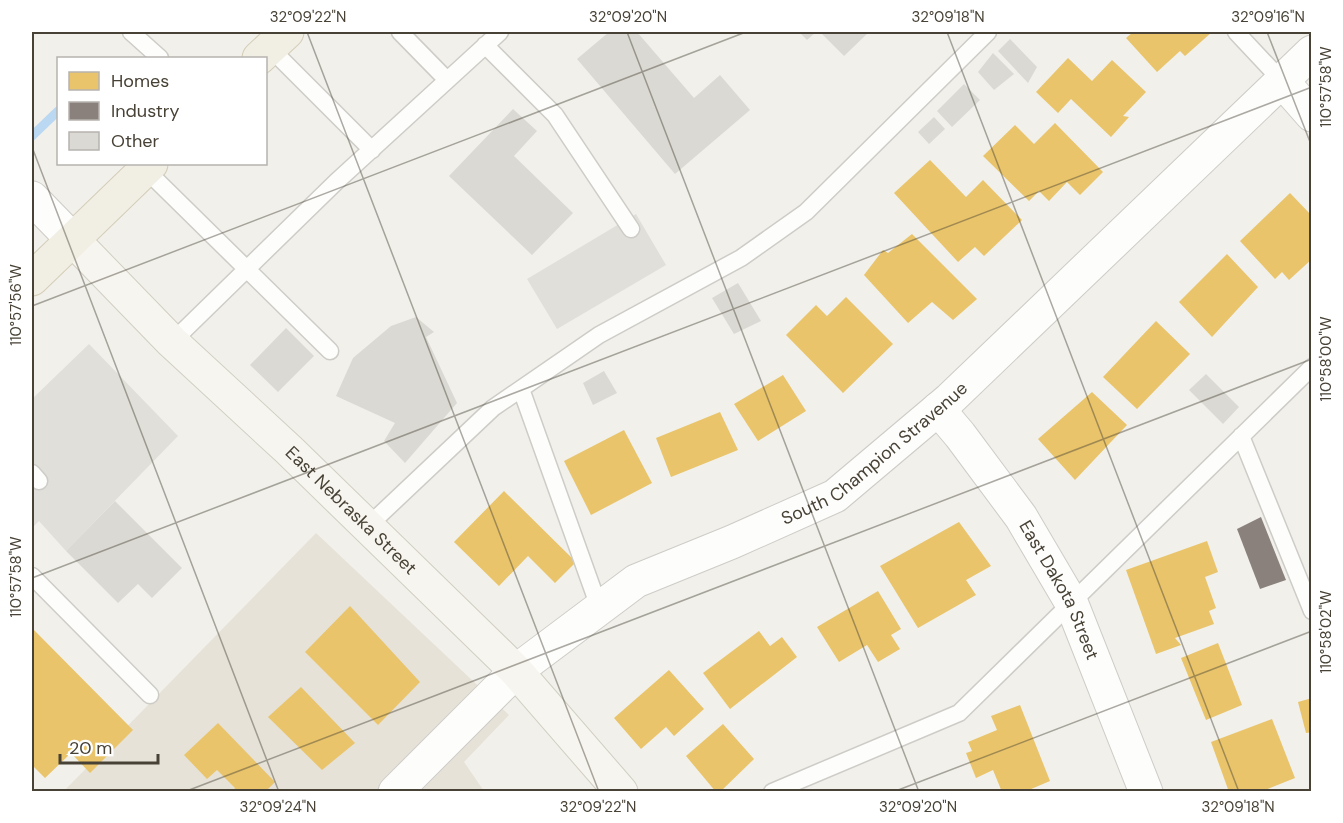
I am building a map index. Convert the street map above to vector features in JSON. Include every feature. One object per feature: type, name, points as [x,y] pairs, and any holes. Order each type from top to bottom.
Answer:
[{"type":"main road","points":[[32,279],[148,166]]},
{"type":"street","name":"South Champion Stravenue","points":[[395,792],[516,671],[636,580],[732,543],[835,496],[938,409],[1311,52]]},
{"type":"street","points":[[1282,81],[1311,115]]},
{"type":"street","points":[[32,198],[72,240]]},
{"type":"street","name":"East Nebraska Street","points":[[72,240],[172,342],[289,450],[516,671],[621,792]]},
{"type":"street","name":"East Dakota Street","points":[[938,409],[1021,517],[1071,602],[1146,792]]},
{"type":"lane","points":[[131,32],[159,57]]},
{"type":"lane","points":[[400,32],[447,80]]},
{"type":"lane","points":[[172,342],[246,269],[500,32]]},
{"type":"lane","points":[[367,527],[493,408],[599,334],[741,258],[806,212],[987,32]]},
{"type":"lane","points":[[1236,32],[1282,81]]},
{"type":"lane","points":[[485,45],[555,116],[631,229]]},
{"type":"lane","points":[[272,46],[372,150]]},
{"type":"lane","points":[[148,166],[246,269],[330,351]]},
{"type":"lane","points":[[772,792],[959,713],[1311,367]]},
{"type":"lane","points":[[521,389],[599,608]]},
{"type":"lane","points":[[1240,436],[1311,611]]},
{"type":"lane","points":[[32,576],[150,695]]},
{"type":"shaded area","points":[[636,214],[666,265],[557,329],[527,279]]},
{"type":"shaded area","points":[[89,344],[178,436],[66,551],[39,521],[32,528],[32,399]]},
{"type":"shaded area","points":[[316,533],[509,715],[464,762],[484,791],[63,792]]},
{"type":"building: Homes","points":[[1133,32],[1212,32],[1185,56],[1180,51],[1157,72],[1126,38]]},
{"type":"building: Homes","points":[[1068,58],[1092,81],[1112,60],[1146,92],[1123,116],[1129,117],[1111,137],[1071,99],[1058,113],[1036,92]]},
{"type":"building: Homes","points":[[1055,123],[1103,172],[1080,195],[1067,182],[1049,201],[1039,191],[1029,201],[983,156],[1015,125],[1034,144]]},
{"type":"building: Homes","points":[[930,160],[966,197],[983,180],[1022,220],[984,256],[975,247],[958,262],[894,193]]},
{"type":"building: Homes","points":[[1290,193],[1312,216],[1312,259],[1289,280],[1282,272],[1275,279],[1240,241]]},
{"type":"building: Homes","points":[[912,234],[977,299],[953,320],[932,302],[908,323],[864,275],[883,250],[888,253]]},
{"type":"building: Homes","points":[[1227,254],[1258,287],[1212,337],[1179,302]]},
{"type":"building: Homes","points":[[846,297],[893,344],[843,393],[786,335],[816,305],[827,316]]},
{"type":"building: Homes","points":[[1156,321],[1190,354],[1137,409],[1103,377]]},
{"type":"building: Homes","points":[[783,375],[806,411],[758,441],[734,404]]},
{"type":"building: Homes","points":[[1092,392],[1127,425],[1075,480],[1038,439]]},
{"type":"building: Homes","points":[[720,412],[738,450],[671,477],[656,438]]},
{"type":"building: Homes","points":[[624,430],[652,483],[591,515],[564,461]]},
{"type":"building: Homes","points":[[504,491],[576,562],[555,583],[528,556],[499,586],[454,542]]},
{"type":"building: Homes","points":[[959,522],[991,566],[966,580],[976,595],[918,628],[880,566]]},
{"type":"building: Homes","points":[[1207,541],[1218,572],[1205,577],[1216,608],[1209,611],[1214,624],[1175,638],[1181,645],[1156,654],[1126,570]]},
{"type":"building: Homes","points":[[878,591],[901,629],[891,635],[900,649],[878,662],[867,645],[839,662],[817,627]]},
{"type":"building: Homes","points":[[350,606],[420,682],[378,725],[305,652]]},
{"type":"building: Homes","points":[[32,628],[133,730],[90,773],[71,753],[45,778],[32,765]]},
{"type":"building: Homes","points":[[759,631],[770,646],[782,637],[797,657],[730,709],[703,673]]},
{"type":"building: Homes","points":[[1218,643],[1242,705],[1206,720],[1181,658]]},
{"type":"building: Homes","points":[[669,670],[704,709],[674,736],[666,727],[641,749],[614,718]]},
{"type":"building: Homes","points":[[301,687],[355,743],[322,770],[268,717]]},
{"type":"building: Homes","points":[[1312,698],[1312,732],[1306,733],[1298,702]]},
{"type":"building: Homes","points":[[1020,705],[1050,781],[1024,792],[1002,792],[993,770],[976,778],[966,753],[972,751],[968,742],[997,730],[991,716]]},
{"type":"building: Homes","points":[[1272,719],[1295,778],[1260,792],[1229,792],[1211,742]]},
{"type":"building: Homes","points":[[218,723],[275,782],[265,792],[232,792],[235,788],[217,770],[207,779],[184,755]]},
{"type":"building: Homes","points":[[723,724],[754,759],[720,792],[716,792],[686,756]]},
{"type":"building: Industry","points":[[1261,517],[1286,580],[1260,589],[1237,529]]},
{"type":"building: Other","points":[[609,32],[637,32],[694,98],[720,75],[750,110],[675,174],[577,59]]},
{"type":"building: Other","points":[[799,32],[816,32],[807,40]]},
{"type":"building: Other","points":[[820,32],[869,32],[844,56]]},
{"type":"building: Other","points":[[1010,39],[1037,67],[1028,83],[998,51]]},
{"type":"building: Other","points":[[993,53],[1014,74],[994,90],[978,72]]},
{"type":"building: Other","points":[[964,84],[980,100],[952,127],[937,111]]},
{"type":"building: Other","points":[[513,109],[537,131],[514,156],[573,213],[532,255],[449,176]]},
{"type":"building: Other","points":[[934,117],[945,129],[929,144],[918,132]]},
{"type":"building: Other","points":[[738,283],[761,321],[734,334],[712,298]]},
{"type":"building: Other","points":[[416,317],[434,332],[426,337],[457,403],[405,463],[384,441],[395,423],[336,396],[353,358],[391,326]]},
{"type":"building: Other","points":[[286,328],[314,356],[278,392],[250,365]]},
{"type":"building: Other","points":[[604,371],[617,393],[593,405],[583,383]]},
{"type":"building: Other","points":[[1206,374],[1239,407],[1223,424],[1189,390]]},
{"type":"building: Other","points":[[115,501],[182,568],[152,598],[138,584],[118,603],[66,551]]},
{"type":"waterway","points":[[32,136],[57,112]]}]
